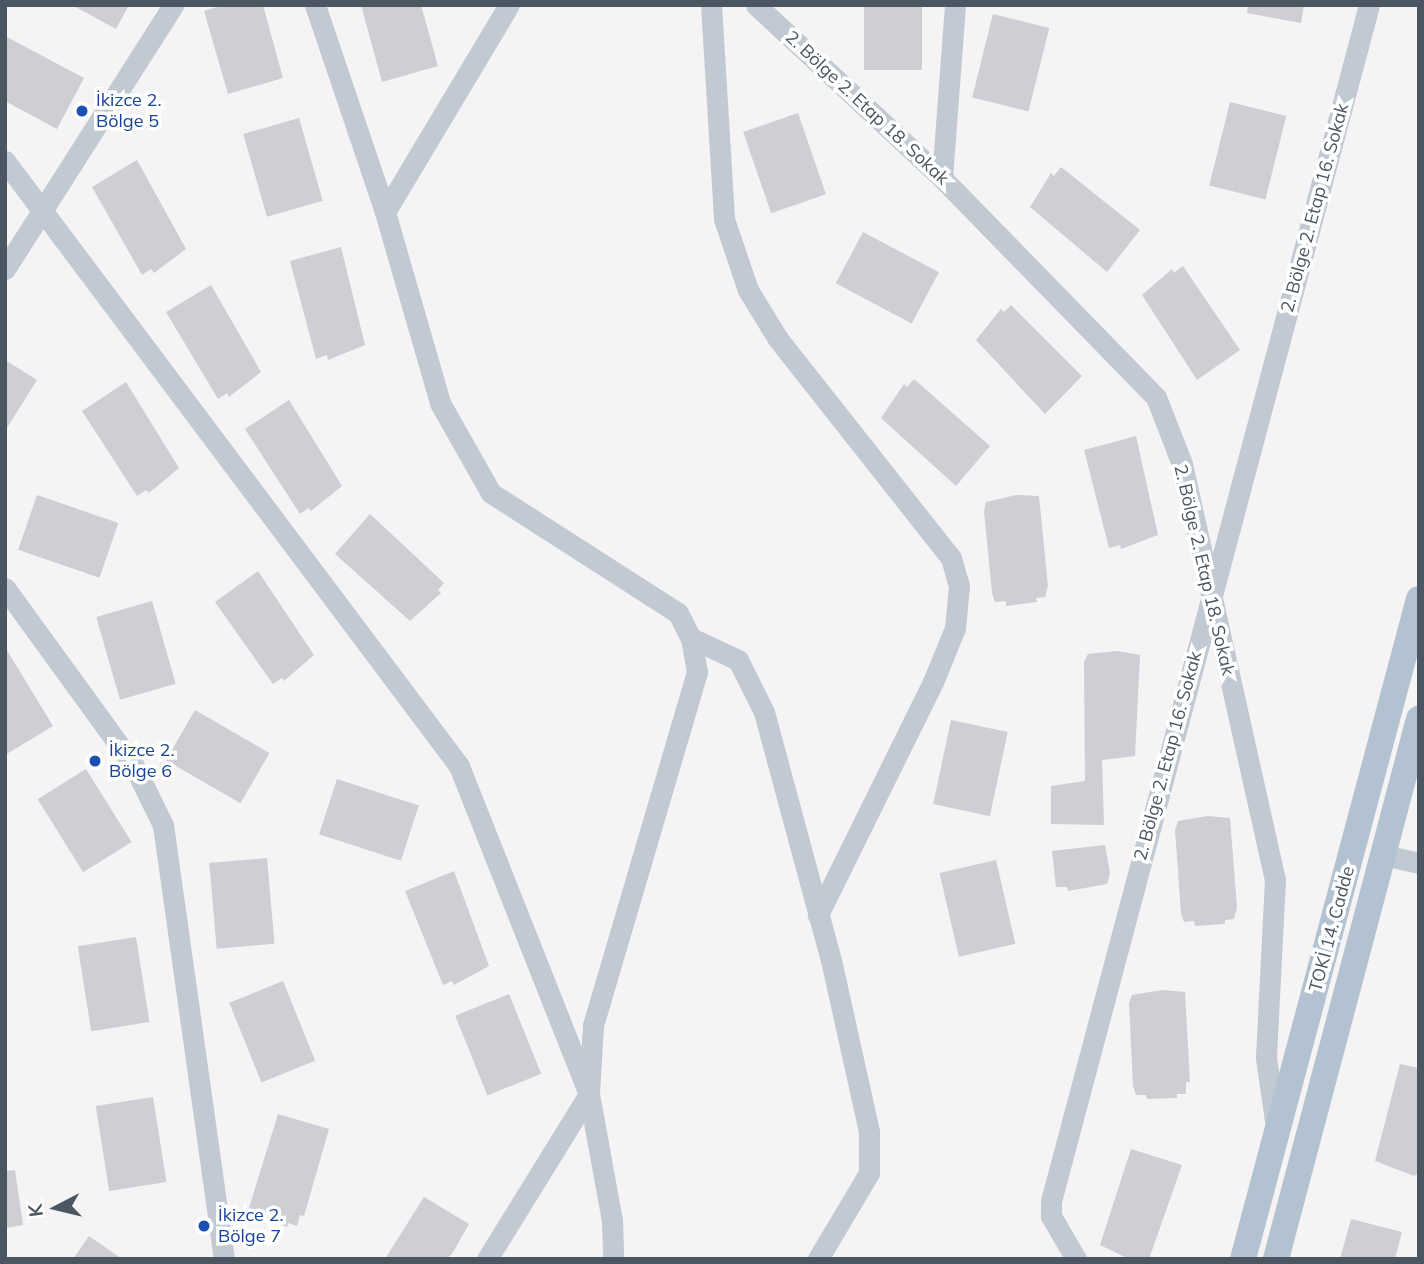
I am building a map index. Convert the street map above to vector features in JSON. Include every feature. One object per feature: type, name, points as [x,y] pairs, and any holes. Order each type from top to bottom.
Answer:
[{"type":"main road","name":"TOKİ 14. Cadde","points":[[1243,1259],[1419,600]]},
{"type":"main road","name":"TOKİ 14. Cadde","points":[[1276,1259],[1419,719]]},
{"type":"street","points":[[5,269],[173,5]]},
{"type":"street","points":[[315,5],[385,212],[440,403],[491,493],[678,613],[691,638],[696,672],[593,1026],[589,1094],[487,1259]]},
{"type":"street","points":[[385,212],[509,5]]},
{"type":"street","points":[[710,5],[724,219],[748,290],[778,339],[951,558],[959,586],[956,628],[933,682],[818,915]]},
{"type":"street","name":"2. Bölge 2. Etap 18. Sokak","points":[[756,5],[942,178],[1156,397],[1182,464],[1209,599],[1275,879],[1266,1058],[1277,1132]]},
{"type":"street","points":[[942,178],[955,5]]},
{"type":"street","name":"2. Bölge 2. Etap 16. Sokak","points":[[1076,1259],[1051,1216],[1051,1201],[1369,5]]},
{"type":"street","points":[[5,161],[43,208],[459,766],[589,1094],[612,1221],[613,1259]]},
{"type":"street","points":[[5,588],[133,764],[163,825],[219,1255]]},
{"type":"street","points":[[691,638],[738,660],[764,712],[818,915],[869,1132],[869,1173],[818,1259]]},
{"type":"street","points":[[1384,855],[1419,863]]},
{"type":"building","points":[[72,5],[129,5],[116,29]]},
{"type":"building","points":[[223,5],[263,5],[283,78],[228,94],[204,11]]},
{"type":"building","points":[[361,5],[421,5],[438,66],[382,82]]},
{"type":"building","points":[[864,5],[922,5],[922,70],[864,70]]},
{"type":"building","points":[[1248,5],[1304,5],[1301,23],[1247,13]]},
{"type":"building","points":[[993,14],[1049,28],[1028,111],[972,97]]},
{"type":"building","points":[[5,36],[84,78],[57,129],[5,101]]},
{"type":"building","points":[[1230,102],[1286,116],[1265,199],[1209,185]]},
{"type":"building","points":[[798,113],[826,194],[771,213],[743,132]]},
{"type":"building","points":[[299,118],[323,201],[267,217],[243,134]]},
{"type":"building","points":[[137,160],[186,249],[154,273],[151,269],[142,275],[92,187]]},
{"type":"building","points":[[1061,167],[1140,230],[1107,272],[1030,207],[1051,173],[1054,176]]},
{"type":"building","points":[[863,232],[939,272],[912,324],[836,283]]},
{"type":"building","points":[[341,247],[365,345],[328,360],[327,355],[316,359],[290,261]]},
{"type":"building","points":[[1183,266],[1240,350],[1197,380],[1142,295],[1172,269],[1174,273]]},
{"type":"building","points":[[211,285],[261,372],[229,397],[227,393],[218,399],[166,312]]},
{"type":"building","points":[[1011,305],[1082,376],[1045,414],[976,340],[1001,309],[1004,312]]},
{"type":"building","points":[[5,360],[37,380],[5,431]]},
{"type":"building","points":[[914,379],[990,446],[956,486],[881,418],[904,384],[907,387]]},
{"type":"building","points":[[126,382],[179,468],[149,493],[146,490],[137,496],[82,411]]},
{"type":"building","points":[[289,400],[342,486],[311,511],[308,508],[300,514],[245,429]]},
{"type":"building","points":[[1136,436],[1158,535],[1121,549],[1120,545],[1109,548],[1084,450]]},
{"type":"building","points":[[37,495],[118,523],[99,578],[18,550]]},
{"type":"building","points":[[1016,495],[1039,496],[1048,586],[1045,597],[1036,598],[1037,602],[1006,606],[1006,601],[995,602],[992,593],[984,511],[986,502]]},
{"type":"building","points":[[370,514],[444,583],[438,590],[441,593],[410,621],[335,554]]},
{"type":"building","points":[[258,571],[314,655],[284,681],[282,678],[273,684],[215,602]]},
{"type":"building","points":[[152,601],[176,684],[120,700],[96,617]]},
{"type":"building","points":[[5,647],[53,726],[5,755]]},
{"type":"building","points":[[1117,651],[1140,655],[1135,756],[1102,760],[1104,825],[1051,824],[1051,786],[1085,781],[1084,662],[1088,654]]},
{"type":"building","points":[[195,710],[269,753],[240,803],[166,760]]},
{"type":"building","points":[[951,720],[1008,732],[990,816],[933,804]]},
{"type":"building","points":[[86,769],[132,842],[83,872],[38,799]]},
{"type":"building","points":[[337,779],[419,806],[401,861],[319,834]]},
{"type":"building","points":[[1207,816],[1230,818],[1237,907],[1234,919],[1225,920],[1225,924],[1195,926],[1194,921],[1184,922],[1181,913],[1175,830],[1178,821]]},
{"type":"building","points":[[1105,845],[1110,873],[1107,884],[1068,891],[1067,887],[1056,887],[1052,851]]},
{"type":"building","points":[[267,858],[274,944],[217,949],[209,863]]},
{"type":"building","points":[[996,860],[1015,944],[959,957],[939,873]]},
{"type":"building","points":[[454,871],[489,966],[454,985],[452,981],[443,985],[405,891]]},
{"type":"building","points":[[136,937],[149,1022],[91,1031],[78,946]]},
{"type":"building","points":[[283,981],[315,1061],[261,1082],[229,1003]]},
{"type":"building","points":[[1162,990],[1185,992],[1190,1082],[1186,1082],[1186,1094],[1177,1094],[1177,1098],[1147,1099],[1146,1095],[1136,1095],[1133,1086],[1129,1003],[1132,995]]},
{"type":"building","points":[[509,994],[541,1074],[487,1095],[455,1016]]},
{"type":"building","points":[[1400,1064],[1419,1068],[1419,1173],[1414,1176],[1375,1161]]},
{"type":"building","points":[[153,1097],[166,1182],[109,1191],[96,1106]]},
{"type":"building","points":[[278,1114],[329,1129],[304,1216],[300,1215],[297,1226],[288,1223],[287,1227],[248,1211]]},
{"type":"building","points":[[1131,1149],[1182,1165],[1149,1259],[1129,1259],[1100,1245]]},
{"type":"building","points":[[15,1170],[23,1225],[5,1228],[5,1171]]},
{"type":"building","points":[[424,1197],[469,1224],[452,1254],[446,1259],[385,1259]]},
{"type":"building","points":[[1351,1219],[1402,1232],[1395,1259],[1340,1259]]},
{"type":"building","points":[[89,1236],[122,1259],[73,1259]]},
{"type":"place","name":"İkizce 2. Bölge 5","points":[[82,111]]},
{"type":"place","name":"İkizce 2. Bölge 6","points":[[95,761]]},
{"type":"place","name":"İkizce 2. Bölge 7","points":[[204,1226]]}]
